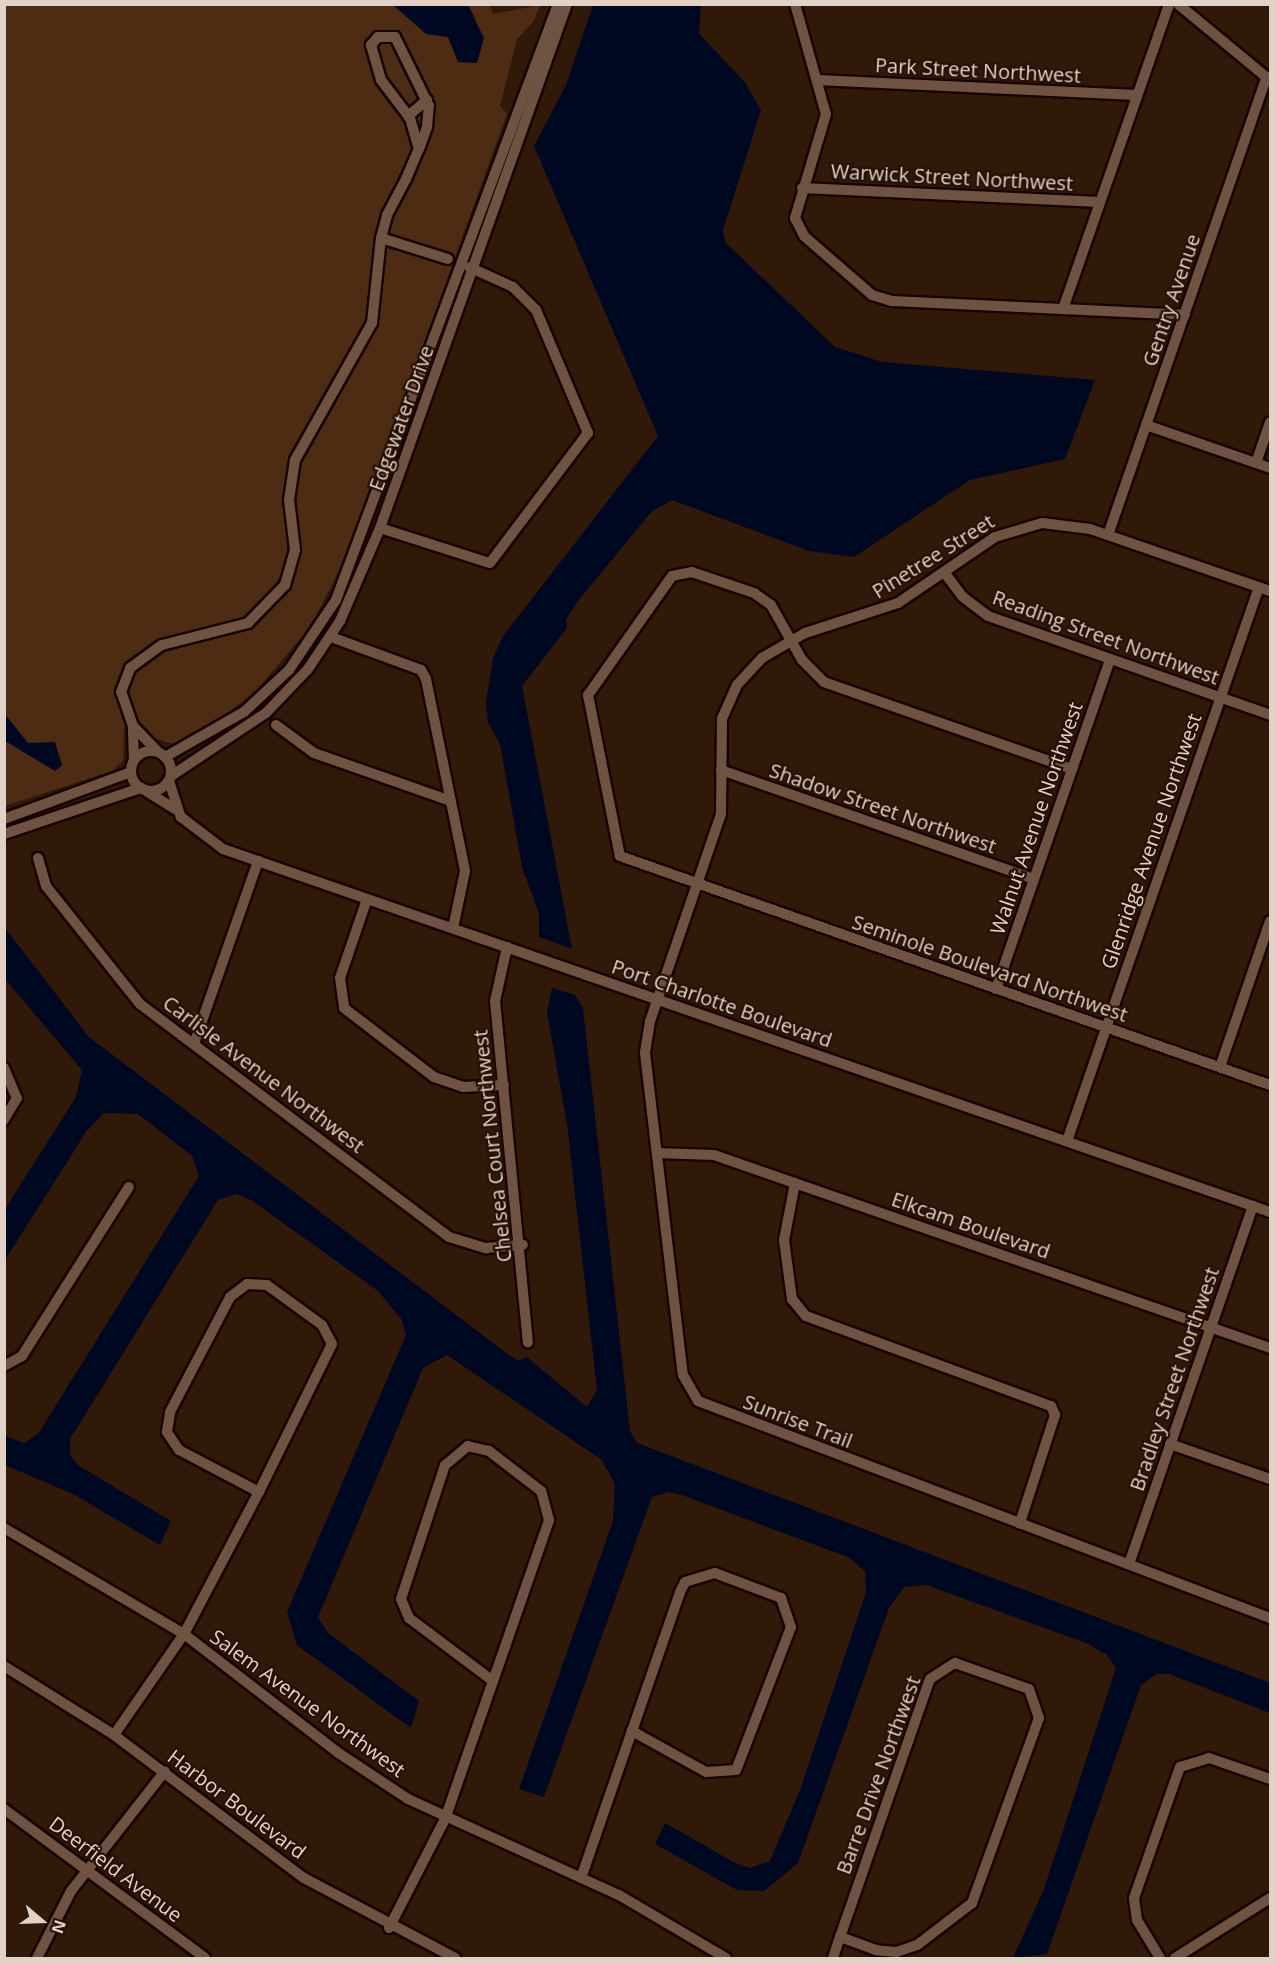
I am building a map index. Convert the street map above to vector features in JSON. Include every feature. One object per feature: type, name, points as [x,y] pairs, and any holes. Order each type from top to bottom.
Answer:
[{"type":"street","name":"Edgewater Drive","points":[[134,760],[161,754],[244,712],[289,670],[328,616],[558,4]]},
{"type":"street","name":"Edgewater Drive","points":[[143,789],[170,778],[266,713],[331,637],[380,528],[567,4]]},
{"type":"street","points":[[795,4],[826,114],[795,207],[798,228],[882,300],[1185,315]]},
{"type":"street","points":[[1063,309],[1169,4]]},
{"type":"street","points":[[1178,4],[1269,78]]},
{"type":"street","points":[[4,834],[114,793],[143,789],[131,772],[134,760],[134,726],[121,692],[130,668],[162,645],[248,623],[285,585],[295,550],[289,500],[295,460],[372,323],[381,238],[419,148],[427,127],[427,100],[395,37],[378,37],[371,45],[381,80],[408,116],[419,148]]},
{"type":"street","name":"Gentry Avenue","points":[[1108,535],[1269,78]]},
{"type":"street","name":"Park Street Northwest","points":[[817,80],[1137,95]]},
{"type":"street","points":[[408,116],[427,100]]},
{"type":"street","name":"Warwick Street Northwest","points":[[802,188],[1100,202]]},
{"type":"street","points":[[380,528],[490,563],[588,433],[536,309],[513,287],[435,254],[381,238]]},
{"type":"street","points":[[1256,463],[1270,422]]},
{"type":"street","points":[[1146,425],[1270,468]]},
{"type":"street","name":"Pinetree Street","points":[[658,999],[721,814],[720,730],[731,695],[753,666],[792,639],[878,612],[944,572],[995,537],[1030,525],[1066,523],[1108,535],[1270,591]]},
{"type":"street","name":"Seminole Boulevard Northwest","points":[[792,639],[763,599],[682,571],[591,685],[587,705],[620,856],[697,886],[1270,1084]]},
{"type":"street","name":"Reading Street Northwest","points":[[944,572],[963,597],[988,616],[1270,715]]},
{"type":"street","name":"Glenridge Avenue Northwest","points":[[1067,1141],[1258,587]]},
{"type":"street","points":[[331,637],[421,670],[451,801],[465,882],[453,928]]},
{"type":"street","points":[[792,639],[808,669],[824,682],[1072,769]]},
{"type":"street","name":"Walnut Avenue Northwest","points":[[996,989],[1110,659]]},
{"type":"street","points":[[276,725],[314,753],[451,801]]},
{"type":"street","points":[[134,726],[161,754],[170,778],[175,808]]},
{"type":"street","name":"Shadow Street Northwest","points":[[721,770],[1034,879]]},
{"type":"street","points":[[4,819],[131,772]]},
{"type":"street","name":"Port Charlotte Boulevard","points":[[143,789],[175,808],[204,839],[258,861],[1270,1212]]},
{"type":"street","name":"Carlisle Avenue Northwest","points":[[38,858],[46,886],[124,988],[194,1044],[449,1237],[486,1248],[523,1245]]},
{"type":"street","points":[[194,1044],[258,861]]},
{"type":"street","points":[[367,899],[340,978],[345,1008],[434,1077],[463,1087],[504,1085]]},
{"type":"street","points":[[1220,1067],[1270,921]]},
{"type":"street","name":"Chelsea Court Northwest","points":[[507,947],[495,1001],[523,1245],[528,1342]]},
{"type":"street","name":"Sunrise Trail","points":[[658,999],[645,1053],[683,1375],[691,1394],[708,1406],[1270,1618]]},
{"type":"street","points":[[4,1068],[16,1098],[4,1120]]},
{"type":"street","name":"Elkcam Boulevard","points":[[657,1153],[704,1152],[1270,1348]]},
{"type":"street","points":[[795,1182],[784,1239],[792,1299],[806,1316],[1051,1406],[1055,1415],[1020,1523]]},
{"type":"street","points":[[4,1366],[22,1356],[129,1187]]},
{"type":"street","name":"Bradley Street Northwest","points":[[1129,1564],[1253,1206]]},
{"type":"street","points":[[114,1735],[184,1634],[259,1492],[332,1344],[322,1325],[257,1283],[231,1297],[167,1422],[179,1450],[259,1492]]},
{"type":"street","points":[[1170,1444],[1270,1479]]},
{"type":"street","points":[[389,1928],[445,1819],[493,1681],[550,1510],[541,1491],[489,1451],[468,1446],[445,1465],[400,1599],[409,1618],[493,1681]]},
{"type":"street","name":"Salem Avenue Northwest","points":[[4,1528],[184,1634],[337,1752],[445,1819],[581,1878],[726,1959]]},
{"type":"street","points":[[581,1878],[632,1731],[685,1582],[715,1573],[781,1598],[791,1627],[736,1770],[706,1772],[632,1731]]},
{"type":"street","name":"Barre Drive Northwest","points":[[833,1959],[840,1937],[936,1671],[965,1664],[1029,1689],[1039,1718],[972,1903],[948,1925],[908,1950],[887,1952],[840,1937]]},
{"type":"street","name":"Harbor Boulevard","points":[[4,1666],[114,1735],[165,1771],[278,1860],[389,1928],[455,1959]]},
{"type":"street","points":[[1160,1959],[1137,1920],[1134,1898],[1180,1767],[1209,1758],[1270,1779]]},
{"type":"street","points":[[37,1959],[59,1910],[89,1867],[165,1771]]},
{"type":"street","name":"Deerfield Avenue","points":[[4,1809],[89,1867],[205,1959]]},
{"type":"street","points":[[1175,1959],[1270,1898]]},
{"type":"shaded area","points":[[4,5],[414,5],[448,37],[456,54],[475,18],[468,5],[490,5],[493,14],[540,5],[534,21],[517,39],[500,106],[507,114],[348,553],[311,626],[255,692],[216,722],[174,744],[148,736],[140,722],[124,728],[123,761],[112,771],[5,806]]},
{"type":"water","points":[[393,5],[468,5],[484,38],[477,63],[458,62],[448,37],[426,34]]},
{"type":"water","points":[[593,5],[701,5],[699,34],[744,81],[761,110],[723,230],[725,242],[835,347],[882,362],[1095,380],[1065,459],[970,480],[854,557],[809,551],[672,500],[652,511],[578,601],[566,619],[567,628],[522,686],[572,949],[539,937],[539,913],[522,867],[500,744],[488,723],[486,702],[493,658],[503,636],[658,436],[534,146],[566,85]]},
{"type":"water","points":[[4,713],[28,743],[55,742],[62,765],[55,771],[5,741]]},
{"type":"water","points":[[5,928],[89,1037],[509,1355],[518,1361],[527,1357],[587,1407],[597,1390],[567,1124],[547,1013],[552,988],[575,995],[583,1008],[630,1431],[637,1443],[1270,1683],[1270,1713],[1169,1674],[1156,1674],[1141,1685],[1047,1954],[1013,1958],[1044,1889],[1116,1668],[1107,1655],[1086,1643],[926,1585],[904,1587],[889,1608],[798,1863],[764,1891],[737,1890],[655,1844],[665,1823],[735,1863],[750,1868],[770,1861],[800,1790],[866,1592],[865,1571],[848,1557],[682,1495],[668,1492],[652,1497],[544,1797],[519,1789],[613,1521],[615,1484],[602,1460],[447,1355],[423,1368],[318,1617],[328,1633],[419,1701],[411,1728],[297,1645],[287,1612],[406,1335],[402,1320],[378,1291],[251,1200],[237,1194],[218,1200],[70,1439],[70,1455],[79,1466],[171,1521],[160,1545],[73,1494],[5,1465],[5,1436],[24,1443],[38,1434],[199,1176],[192,1156],[138,1114],[104,1113],[86,1132],[5,1260],[5,1209],[76,1097],[82,1070],[5,979]]}]
